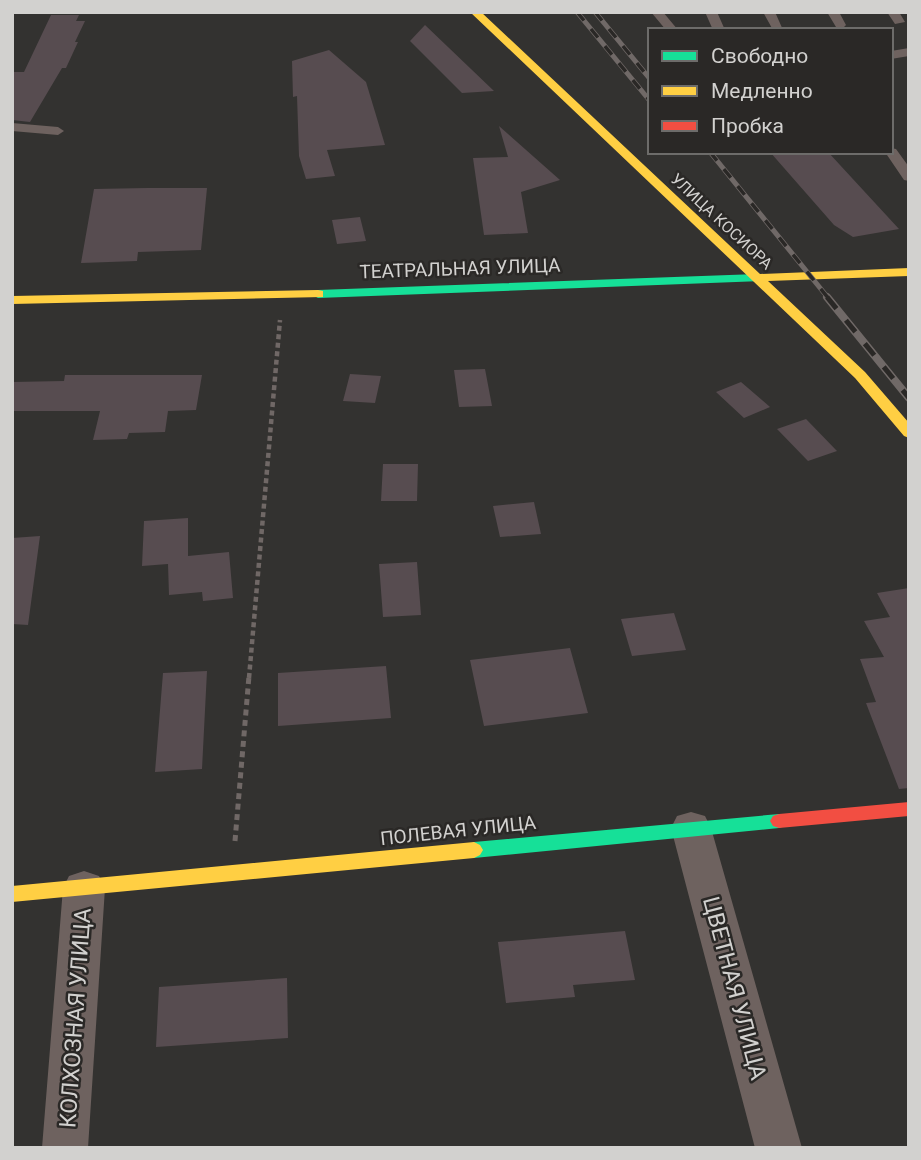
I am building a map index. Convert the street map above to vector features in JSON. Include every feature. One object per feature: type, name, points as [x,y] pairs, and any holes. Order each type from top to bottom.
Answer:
[{"type":"street","name":"УЛИЦА КОСИОРА","points":[[475,12],[860,375],[909,433]]},
{"type":"street","name":"ТЕАТРАЛЬНАЯ УЛИЦА","points":[[12,300],[282,295],[909,272]]},
{"type":"street","name":"ПОЛЕВАЯ УЛИЦА","points":[[12,894],[909,809]]},
{"type":"street","name":"ЦВЕТНАЯ УЛИЦА","points":[[691,828],[779,1148]]},
{"type":"street","name":"КОЛХОЗНАЯ УЛИЦА","points":[[65,1148],[84,888]]},
{"type":"lane","points":[[657,12],[670,28]]},
{"type":"lane","points":[[711,12],[718,28]]},
{"type":"lane","points":[[769,12],[777,28]]},
{"type":"lane","points":[[833,12],[841,25]]},
{"type":"lane","points":[[12,127],[58,131]]},
{"type":"lane","points":[[892,154],[909,177]]},
{"type":"path","points":[[232,873],[282,295]]},
{"type":"building","points":[[51,15],[79,15],[76,21],[85,21],[75,42],[78,42],[66,68],[62,68],[30,122],[12,120],[12,72],[24,72]]},
{"type":"building","points":[[425,25],[494,91],[462,93],[410,41]]},
{"type":"building","points":[[329,50],[366,82],[385,145],[327,150],[335,176],[306,179],[299,156],[297,96],[293,97],[292,61]]},
{"type":"building","points":[[499,126],[560,180],[521,192],[528,233],[484,235],[473,158],[508,157]]},
{"type":"building","points":[[772,154],[830,154],[899,229],[853,237],[834,225]]},
{"type":"building","points":[[207,188],[201,250],[138,252],[137,261],[81,263],[94,189]]},
{"type":"building","points":[[360,217],[366,241],[337,244],[332,220]]},
{"type":"building","points":[[485,369],[492,406],[459,407],[454,370]]},
{"type":"building","points":[[350,374],[381,376],[375,403],[343,401]]},
{"type":"building","points":[[65,375],[202,375],[196,410],[168,411],[165,432],[129,433],[127,439],[93,440],[100,411],[12,411],[12,382],[64,381]]},
{"type":"building","points":[[741,382],[770,407],[744,418],[716,392]]},
{"type":"building","points":[[806,419],[837,451],[808,461],[777,429]]},
{"type":"building","points":[[383,464],[418,464],[417,501],[381,501]]},
{"type":"building","points":[[534,502],[541,534],[500,537],[493,506]]},
{"type":"building","points":[[188,518],[188,556],[229,552],[233,598],[203,601],[202,592],[169,595],[168,564],[142,566],[144,521]]},
{"type":"building","points":[[40,536],[28,625],[12,624],[12,538]]},
{"type":"building","points":[[417,562],[421,615],[383,617],[379,564]]},
{"type":"building","points":[[909,588],[909,788],[899,789],[866,703],[876,702],[860,659],[884,657],[864,621],[890,617],[877,593]]},
{"type":"building","points":[[674,613],[686,650],[632,656],[621,619]]},
{"type":"building","points":[[570,648],[588,713],[484,726],[470,660]]},
{"type":"building","points":[[386,666],[391,718],[278,726],[278,673]]},
{"type":"building","points":[[207,671],[202,769],[155,772],[163,673]]},
{"type":"building","points":[[625,931],[635,980],[573,985],[575,997],[506,1003],[498,942]]},
{"type":"building","points":[[287,978],[288,1038],[156,1047],[159,987]]},
{"type":"railway","points":[[577,12],[648,99]]},
{"type":"railway","points":[[595,12],[648,77]]},
{"type":"railway","points":[[712,154],[829,299]]},
{"type":"railway","points":[[827,297],[909,398]]},
{"type":"traffic: fast","points":[[318,294],[757,278]]},
{"type":"traffic: fast","points":[[474,850],[779,821]]},
{"type":"traffic: slow","points":[[475,12],[860,375],[909,433]]},
{"type":"traffic: slow","points":[[757,278],[909,272]]},
{"type":"traffic: slow","points":[[12,300],[318,294]]},
{"type":"traffic: slow","points":[[12,894],[474,850]]},
{"type":"traffic: jam","points":[[779,821],[909,809]]}]
